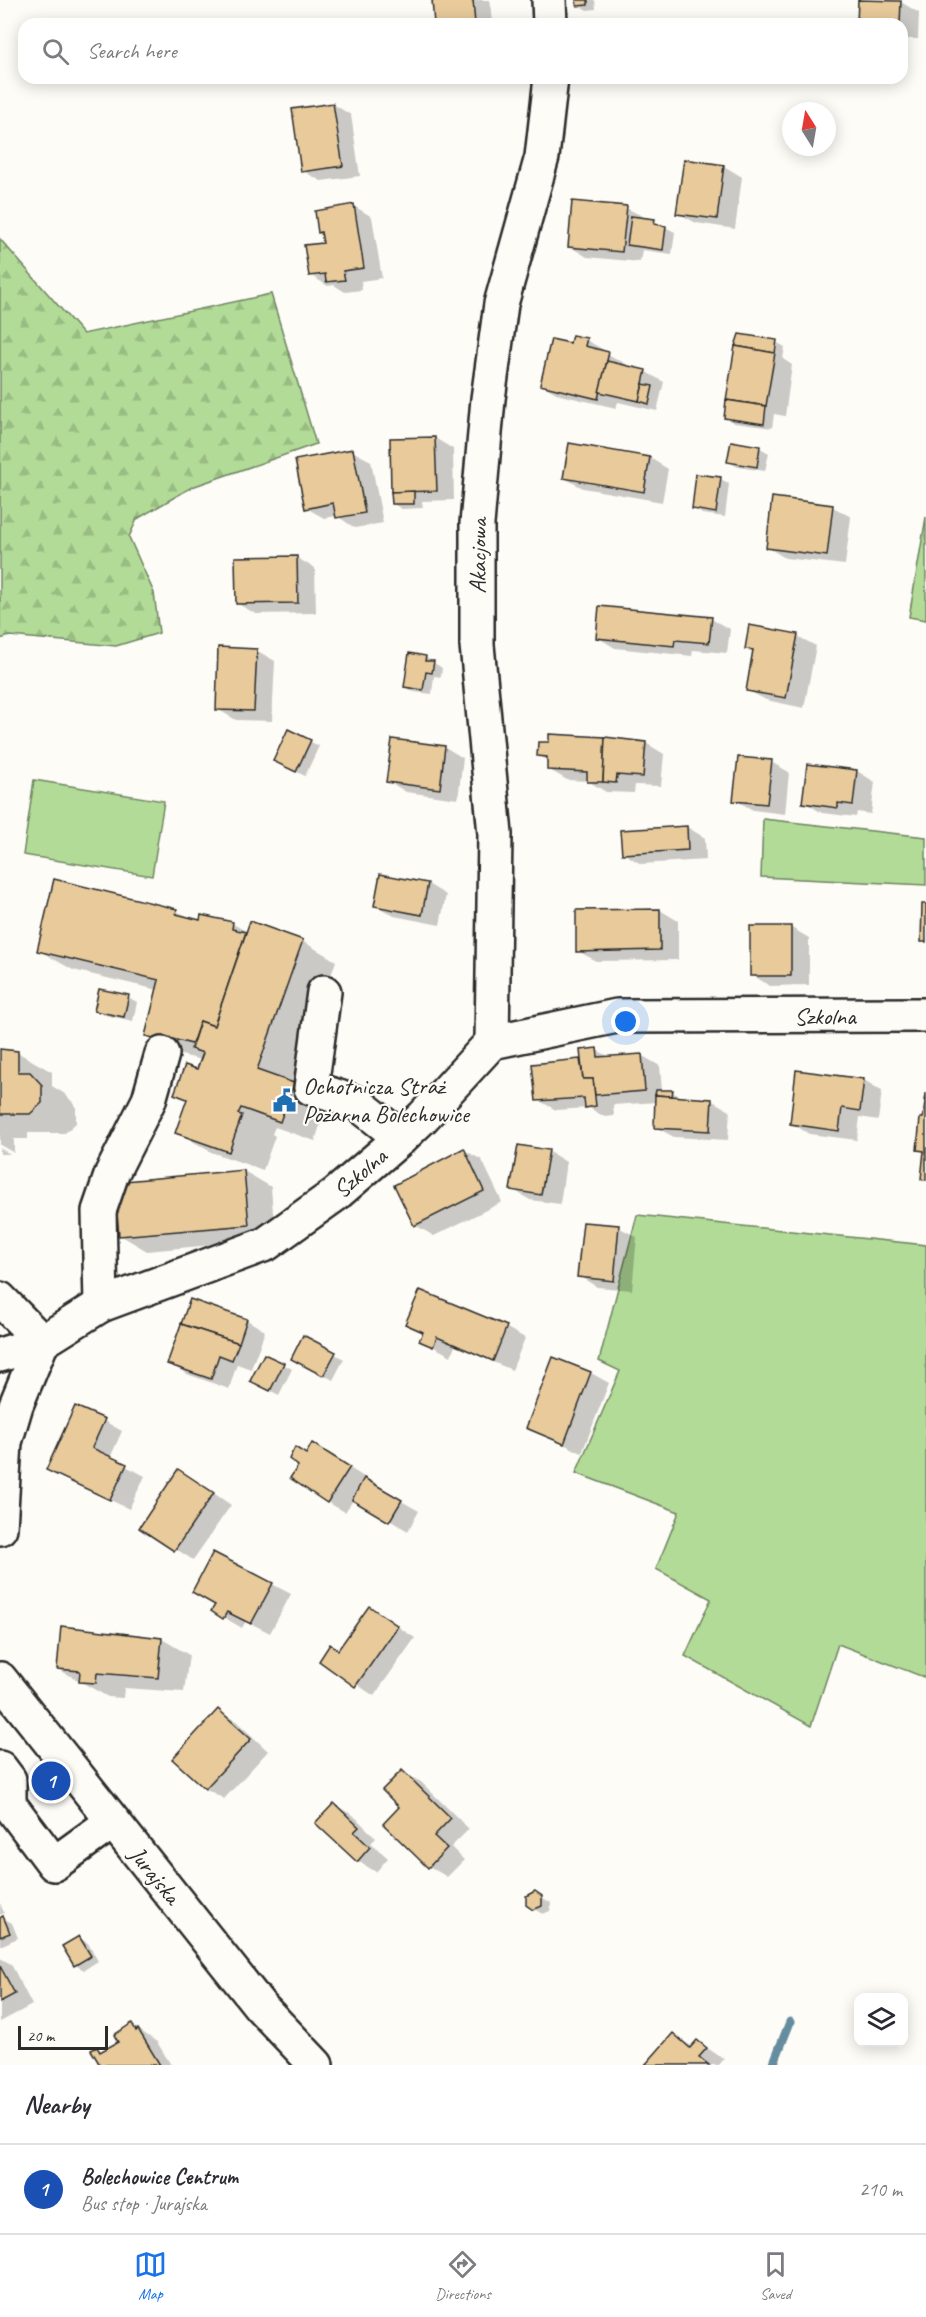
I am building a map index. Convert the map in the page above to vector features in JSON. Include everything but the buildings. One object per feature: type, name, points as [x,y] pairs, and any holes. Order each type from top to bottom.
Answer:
[{"type":"street","points":[[549,0],[550,18]]},
{"type":"street","name":"Akacjowa","points":[[492,1041],[495,834],[477,645],[477,524],[488,399],[501,304],[542,157],[551,84]]},
{"type":"street","points":[[324,992],[311,1088],[357,1103],[401,1138]]},
{"type":"street","name":"Szkolna","points":[[0,1355],[42,1342],[101,1305],[266,1244],[336,1194],[401,1138],[492,1041],[617,1016],[926,1016]]},
{"type":"street","points":[[101,1305],[99,1211],[112,1173],[149,1100],[162,1054]]},
{"type":"street","points":[[0,1299],[42,1342],[16,1405],[5,1442],[0,1528]]},
{"type":"street","name":"Jurajska","points":[[0,1679],[260,2006],[316,2065]]},
{"type":"street","points":[[0,1768],[9,1780],[9,1804],[54,1864],[112,1822]]},
{"type":"green space","points":[[0,239],[83,334],[271,294],[316,444],[192,487],[137,519],[129,537],[154,593],[159,633],[116,646],[10,636],[0,639]]},
{"type":"green space","points":[[926,517],[926,620],[909,617]]},
{"type":"green space","points":[[34,780],[164,801],[152,876],[23,855]]},
{"type":"green space","points":[[763,819],[926,837],[926,885],[761,877]]},
{"type":"green space","points":[[637,1215],[926,1245],[926,1678],[838,1644],[811,1726],[685,1656],[711,1599],[656,1569],[679,1512],[576,1473],[620,1371],[599,1361]]},
{"type":"waterway","points":[[773,2065],[790,2022]]},
{"type":"place","name":"Ochotnicza Straż Pożarna Bolechowice","points":[[285,1100]]},
{"type":"place","name":"Bolechowice Centrum","points":[[51,1781]]}]
